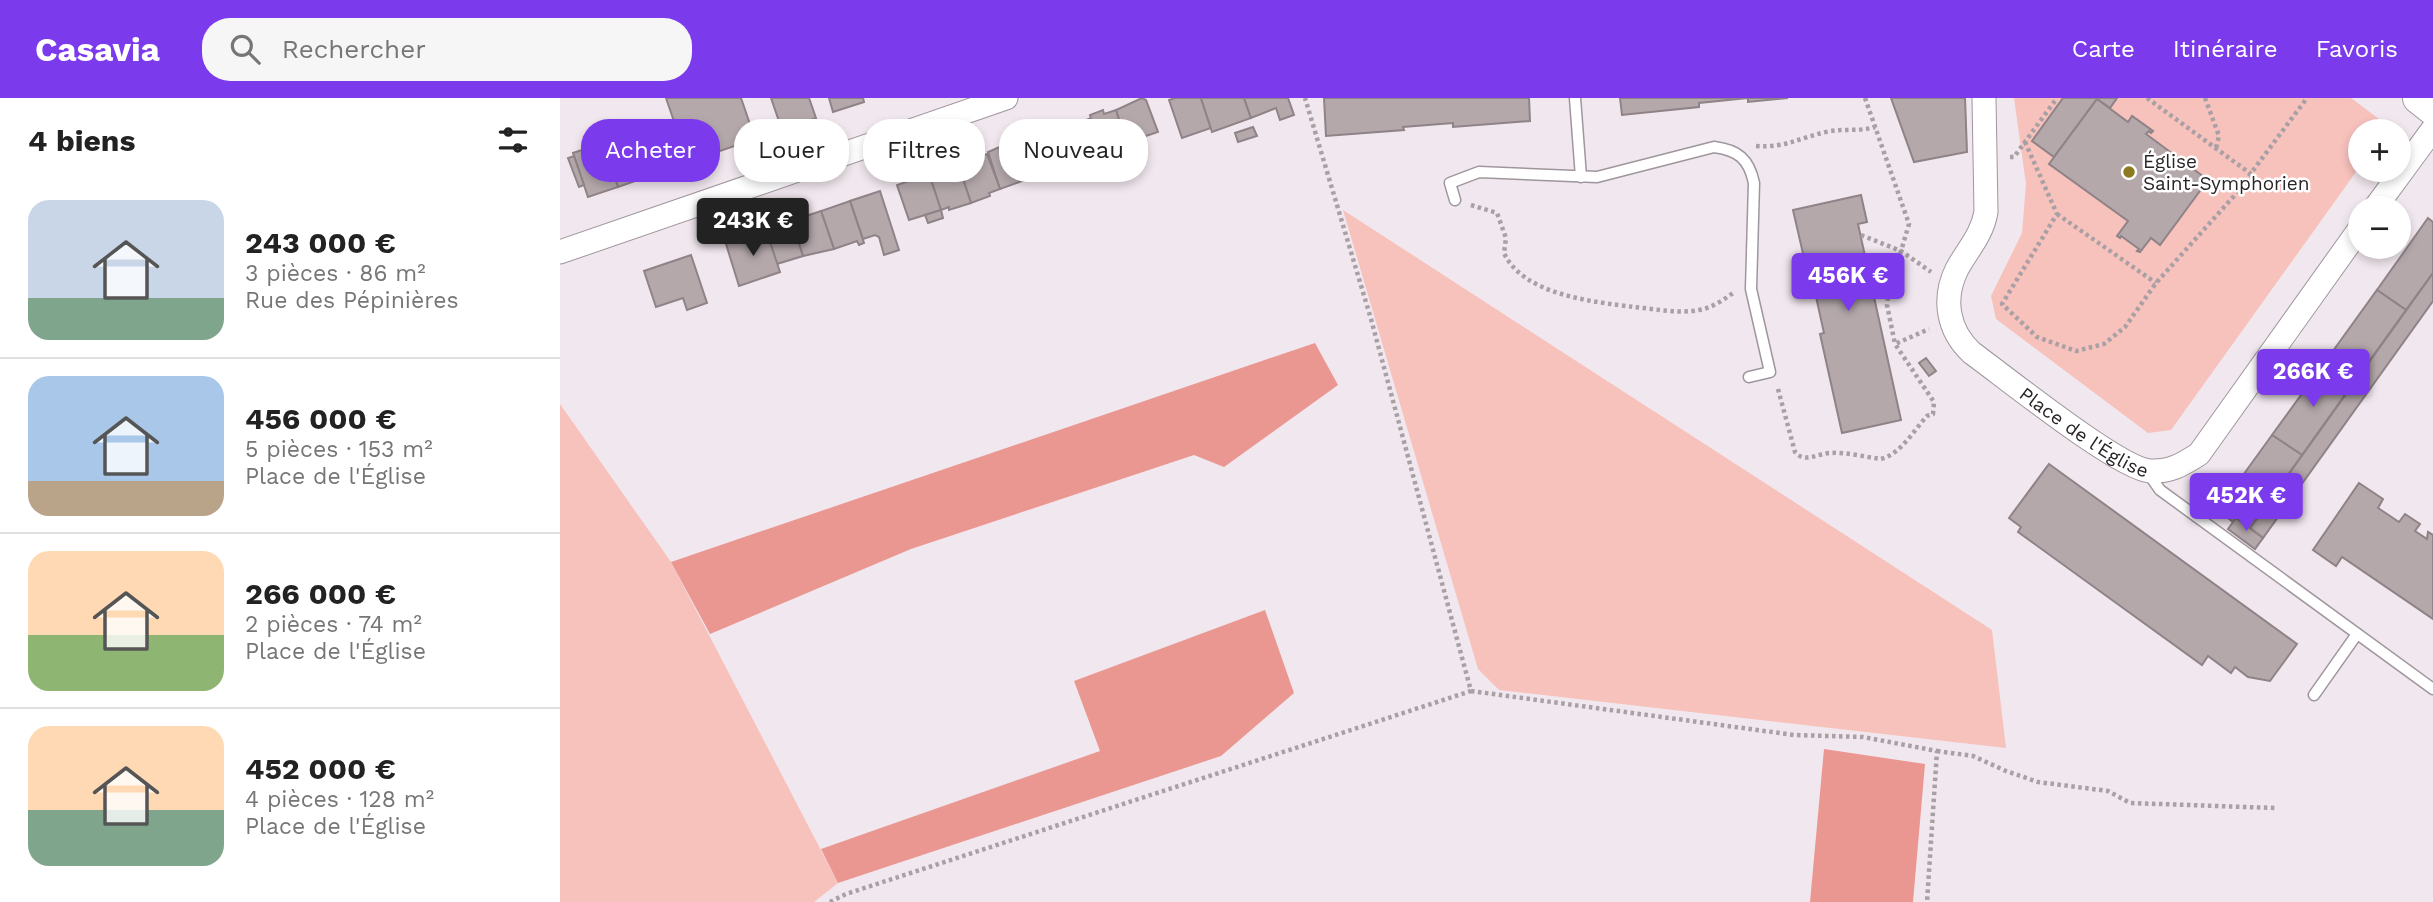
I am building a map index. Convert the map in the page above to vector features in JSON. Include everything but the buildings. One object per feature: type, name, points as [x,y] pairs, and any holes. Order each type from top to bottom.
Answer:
[{"type":"main road","points":[[2419,98],[2433,109]]},
{"type":"street","points":[[560,253],[1006,98]]},
{"type":"street","points":[[1950,321],[1948,302],[1951,284],[1983,226],[1986,212],[1984,98]]},
{"type":"street","points":[[2384,196],[2433,129]]},
{"type":"street","name":"Place de l'Église","points":[[1950,321],[1959,341],[1972,353],[2116,457],[2147,471],[2175,469],[2199,454],[2348,245]]},
{"type":"lane","points":[[1575,98],[1581,177]]},
{"type":"lane","points":[[1455,200],[1450,183],[1479,172],[1597,177],[1714,147],[1731,149],[1743,158],[1751,169],[1754,183],[1751,289],[1770,372],[1749,377]]},
{"type":"lane","points":[[2147,471],[2160,490],[2433,689]]},
{"type":"lane","points":[[2314,695],[2357,635]]},
{"type":"path","points":[[1305,98],[1371,319],[1471,691]]},
{"type":"path","points":[[1770,372],[1781,396],[1795,452],[1805,459],[1830,453],[1881,459],[1888,457],[1927,416],[1933,414],[1934,402],[1895,344],[1887,305],[1890,280],[1909,224],[1866,98]]},
{"type":"path","points":[[1985,159],[2014,157],[2057,98]]},
{"type":"path","points":[[2147,98],[2251,174]]},
{"type":"path","points":[[2205,98],[2219,136],[2216,148]]},
{"type":"path","points":[[2057,214],[2002,304],[2037,337],[2076,351],[2104,344],[2125,327],[2156,283],[2234,196],[2307,98]]},
{"type":"path","points":[[1743,158],[1755,146],[1787,145],[1826,132],[1875,127]]},
{"type":"path","points":[[2025,142],[2057,214],[2156,283]]},
{"type":"path","points":[[1455,200],[1497,213],[1506,238],[1506,259],[1516,271],[1559,293],[1592,301],[1669,311],[1690,311],[1708,308],[1734,293],[1751,289]]},
{"type":"path","points":[[1861,235],[1901,251],[1951,284]]},
{"type":"path","points":[[1895,344],[1950,321]]},
{"type":"path","points":[[830,902],[860,889],[1471,691],[1794,735],[1863,737],[1973,756],[2038,782],[2108,791],[2130,803],[2275,807]]},
{"type":"path","points":[[1927,902],[1937,751]]},
{"type":"shaded area","points":[[2014,98],[2351,98],[2379,119],[2348,119],[2349,182],[2171,430],[2148,433],[1996,319],[1991,296],[2022,233],[2026,184]]},
{"type":"shaded area","points":[[1343,210],[1992,630],[2006,748],[1499,690],[1478,669]]},
{"type":"shaded area","points":[[1315,343],[1338,385],[1224,467],[1194,455],[911,549],[710,634],[671,562]]},
{"type":"shaded area","points":[[560,404],[671,562],[838,883],[814,902],[560,902]]},
{"type":"shaded area","points":[[1265,610],[1294,693],[1221,756],[838,883],[821,849],[1100,751],[1074,681]]},
{"type":"shaded area","points":[[1824,749],[1925,764],[1913,902],[1810,902]]},
{"type":"place","name":"Église Saint-Symphorien","points":[[2129,172]]}]
